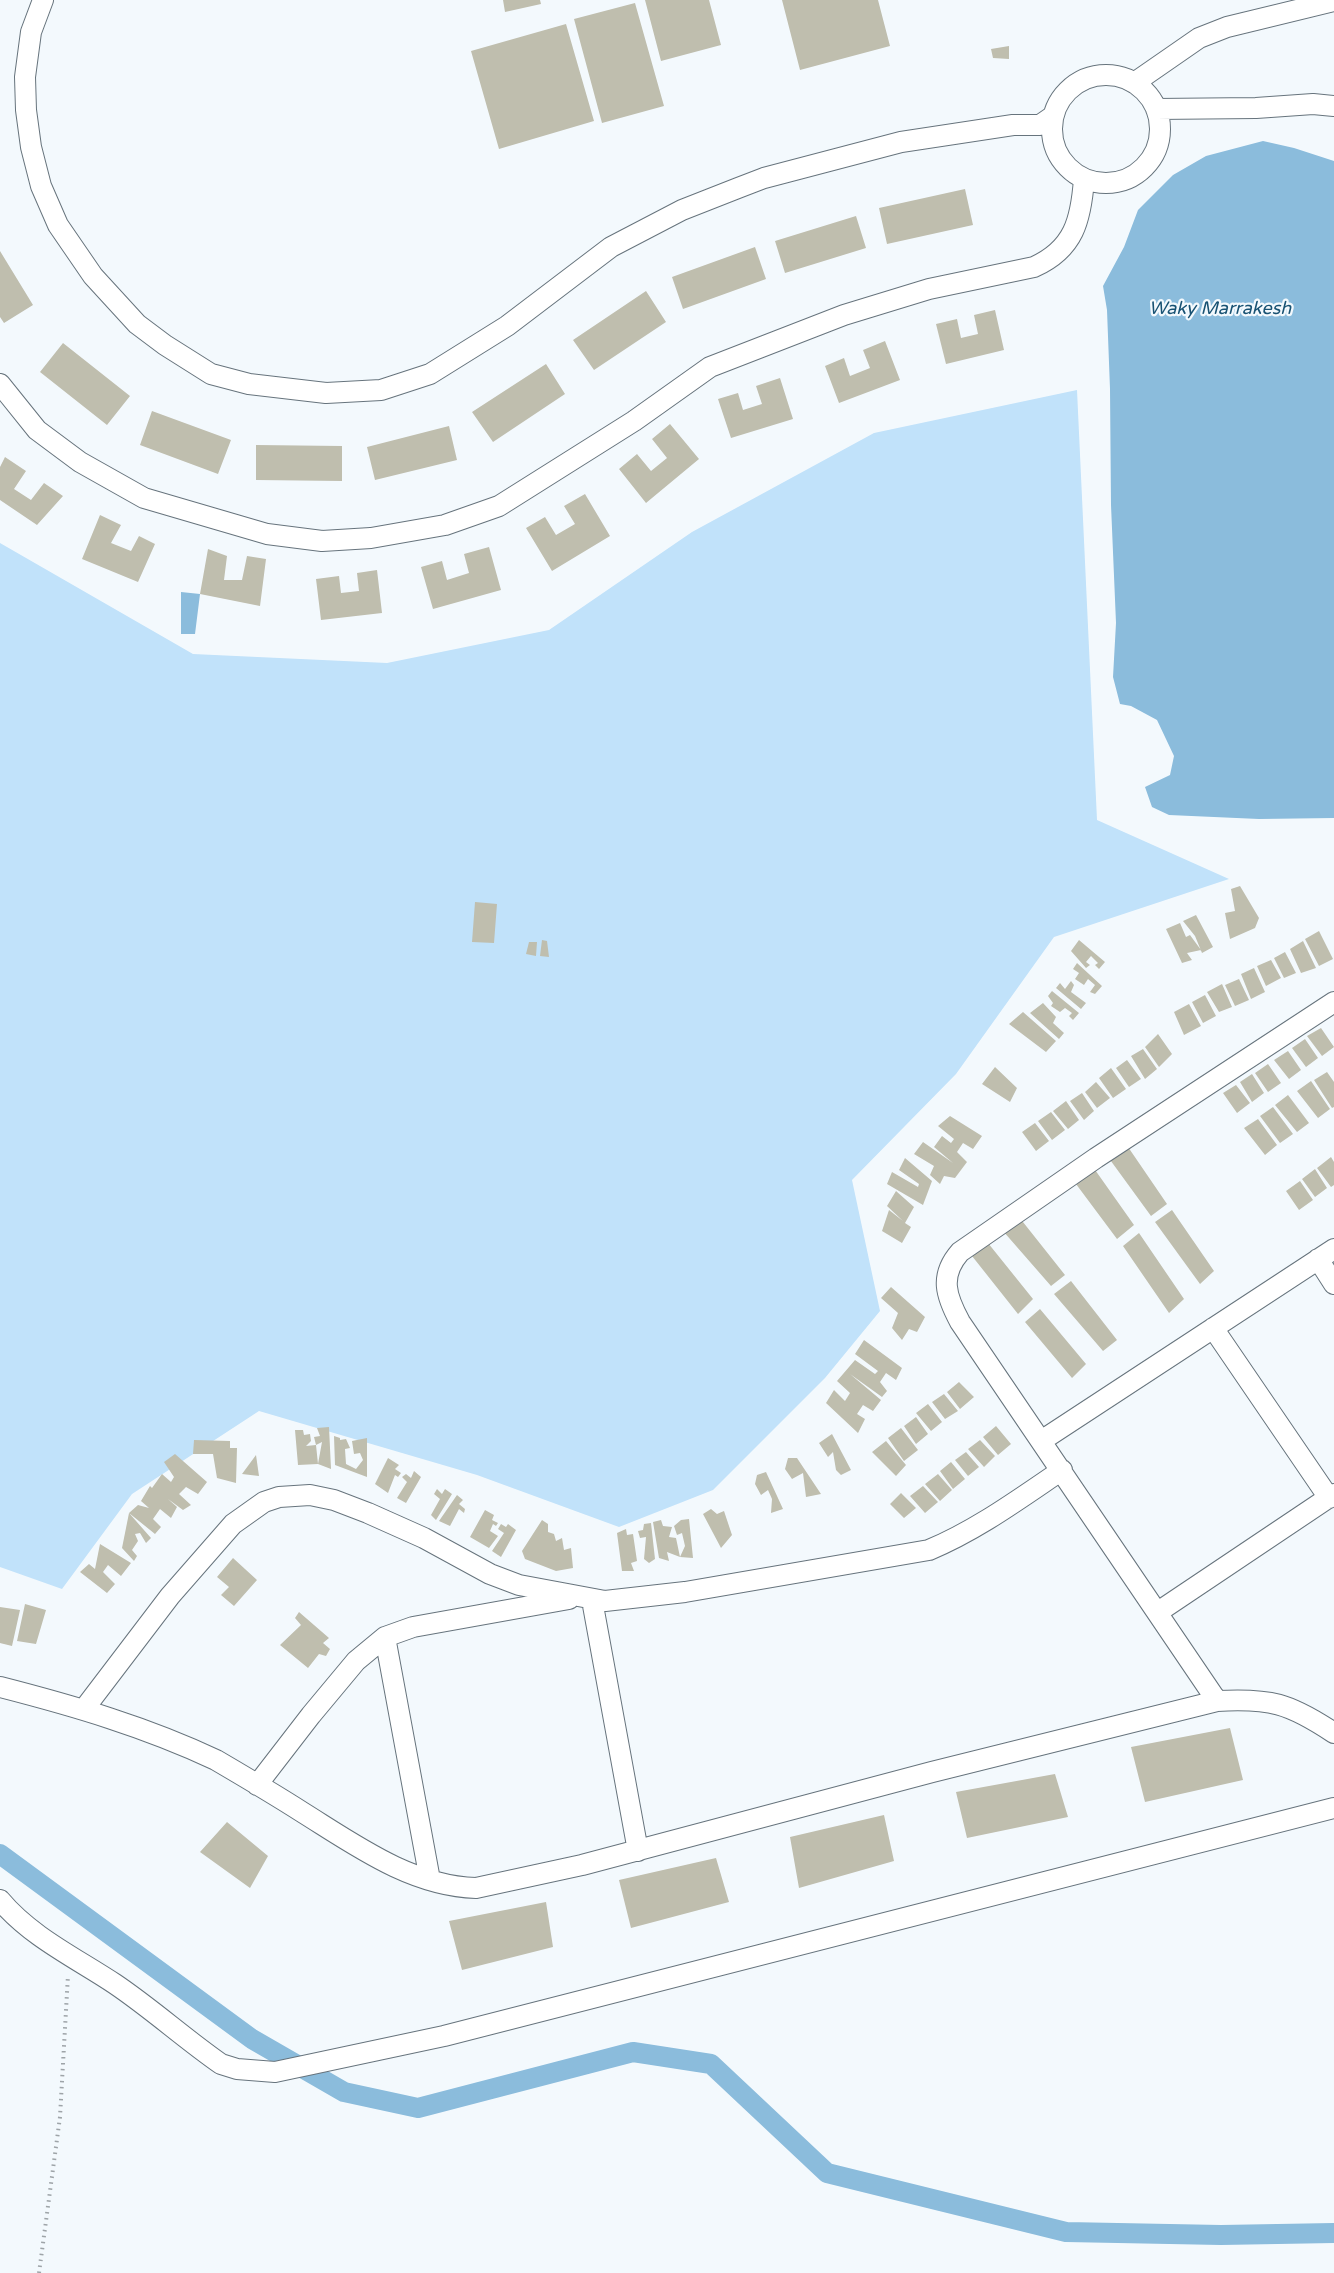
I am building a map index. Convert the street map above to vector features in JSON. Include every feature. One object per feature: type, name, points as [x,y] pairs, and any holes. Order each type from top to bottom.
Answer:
[{"type":"street","points":[[43,0],[31,32],[25,77],[26,110],[31,147],[41,186],[58,225],[93,276],[138,324],[192,364],[211,374],[249,384],[307,391],[326,393],[381,390],[430,374],[507,326],[611,247],[682,210],[764,178],[900,142],[1013,125],[1040,125],[1053,116]]},
{"type":"street","points":[[1134,83],[1199,38],[1227,27],[1334,0]]},
{"type":"street","points":[[1119,76],[1134,83],[1147,94],[1156,109],[1160,126],[1158,145],[1150,162],[1137,174],[1120,182],[1102,184],[1084,179],[1060,160],[1054,146],[1051,131],[1053,116],[1060,100],[1071,87],[1085,79],[1119,76]]},
{"type":"street","points":[[1156,109],[1256,108],[1313,104],[1334,106]]},
{"type":"street","points":[[0,384],[38,430],[80,462],[144,498],[267,534],[322,541],[371,538],[445,525],[499,506],[634,421],[710,367],[844,315],[929,289],[1034,267],[1046,261],[1060,251],[1074,232],[1082,208],[1084,179]]},
{"type":"street","points":[[1217,1701],[954,1310],[946,1277],[952,1261],[960,1252],[1095,1158],[1334,1002]]},
{"type":"street","points":[[1041,1441],[1326,1254],[1334,1284]]},
{"type":"street","points":[[1158,1612],[1332,1496],[1213,1328]]},
{"type":"street","points":[[84,1709],[170,1596],[233,1524],[264,1502],[279,1497],[310,1495],[334,1500],[424,1538],[490,1574],[519,1585],[584,1598],[626,1600],[929,1550],[956,1538],[995,1515],[1062,1470]]},
{"type":"street","points":[[257,1785],[311,1714],[356,1661],[385,1637],[413,1627],[584,1598]]},
{"type":"street","points":[[584,1598],[638,1851]]},
{"type":"street","points":[[385,1637],[430,1880]]},
{"type":"street","points":[[0,1687],[84,1709],[190,1748],[393,1866],[430,1880],[476,1888],[571,1868],[932,1772],[1217,1701],[1265,1700],[1283,1705],[1318,1722],[1334,1733]]},
{"type":"street","points":[[0,1900],[25,1924],[68,1956],[132,1996],[222,2064],[237,2069],[274,2072],[478,2028],[1334,1808]]},
{"type":"path","points":[[39,2273],[60,2117],[68,1956]]},
{"type":"shaded area","points":[[1077,390],[1097,820],[1229,879],[1054,937],[956,1074],[852,1180],[880,1311],[825,1378],[713,1490],[619,1527],[477,1475],[259,1411],[132,1494],[62,1589],[0,1567],[0,543],[193,654],[387,663],[549,630],[692,532],[874,433]]},
{"type":"water","name":"Waky Marrakesh","points":[[1263,141],[1334,161],[1334,818],[1259,819],[1169,815],[1152,807],[1145,787],[1170,775],[1174,756],[1157,720],[1131,706],[1120,704],[1113,677],[1116,623],[1107,310],[1103,286],[1124,247],[1138,210],[1173,175],[1206,156]]},
{"type":"water","points":[[181,592],[200,594],[195,634],[181,634]]},
{"type":"building","points":[[503,0],[540,0],[541,4],[505,12]]},
{"type":"building","points":[[645,0],[709,0],[721,45],[661,61]]},
{"type":"building","points":[[782,0],[878,0],[890,46],[800,70]]},
{"type":"building","points":[[635,3],[664,106],[602,123],[574,19]]},
{"type":"building","points":[[566,24],[594,121],[499,149],[471,51]]},
{"type":"building","points":[[1009,46],[1009,59],[993,58],[991,49]]},
{"type":"building","points":[[965,189],[973,225],[887,244],[879,208]]},
{"type":"building","points":[[856,216],[866,248],[785,273],[775,241]]},
{"type":"building","points":[[755,247],[766,279],[683,309],[672,277]]},
{"type":"building","points":[[0,251],[33,305],[4,323],[0,317]]},
{"type":"building","points":[[646,291],[666,322],[594,370],[573,340]]},
{"type":"building","points":[[995,310],[1004,350],[946,364],[936,324],[957,319],[961,338],[978,334],[974,315]]},
{"type":"building","points":[[885,341],[900,380],[839,403],[825,366],[844,358],[850,376],[870,368],[863,350]]},
{"type":"building","points":[[63,343],[130,396],[107,425],[40,372]]},
{"type":"building","points":[[546,364],[565,394],[493,442],[472,412]]},
{"type":"building","points":[[780,378],[793,419],[731,438],[718,399],[738,393],[743,410],[762,404],[756,386]]},
{"type":"building","points":[[152,411],[231,440],[218,474],[140,445]]},
{"type":"building","points":[[670,424],[699,459],[646,503],[619,469],[637,454],[651,471],[667,458],[652,439]]},
{"type":"building","points":[[449,426],[457,460],[375,480],[367,447]]},
{"type":"building","points":[[256,445],[342,446],[342,481],[256,480]]},
{"type":"building","points":[[5,457],[26,471],[14,489],[31,500],[44,483],[63,496],[37,525],[0,500],[0,467]]},
{"type":"building","points":[[585,494],[610,536],[552,571],[526,528],[545,517],[556,535],[575,524],[564,506]]},
{"type":"building","points":[[100,515],[121,525],[111,543],[131,551],[139,536],[155,544],[138,582],[82,559]]},
{"type":"building","points":[[489,547],[501,590],[433,609],[421,567],[442,561],[447,580],[469,573],[464,554]]},
{"type":"building","points":[[208,549],[227,556],[224,580],[242,580],[247,556],[266,559],[260,606],[200,594]]},
{"type":"building","points":[[377,570],[382,613],[321,620],[316,579],[339,576],[341,593],[359,591],[357,573]]},
{"type":"building","points":[[1240,886],[1259,918],[1255,928],[1230,939],[1225,913],[1235,911],[1231,889]]},
{"type":"building","points":[[475,902],[497,904],[494,943],[472,942]]},
{"type":"building","points":[[1196,915],[1213,947],[1202,953],[1195,936],[1183,921]]},
{"type":"building","points":[[1180,923],[1186,937],[1190,935],[1201,950],[1187,953],[1192,960],[1182,963],[1166,929]]},
{"type":"building","points":[[1319,931],[1333,959],[1319,966],[1305,939]]},
{"type":"building","points":[[542,940],[547,941],[549,957],[540,956]]},
{"type":"building","points":[[1079,940],[1105,962],[1099,969],[1095,965],[1098,963],[1091,956],[1086,962],[1090,965],[1086,968],[1071,951]]},
{"type":"building","points":[[1303,941],[1316,968],[1301,973],[1290,949]]},
{"type":"building","points":[[529,942],[537,942],[536,956],[526,954]]},
{"type":"building","points":[[1285,952],[1296,973],[1284,978],[1274,958]]},
{"type":"building","points":[[1271,960],[1281,978],[1266,986],[1257,966]]},
{"type":"building","points":[[1077,963],[1102,986],[1095,994],[1090,992],[1095,985],[1088,979],[1084,985],[1075,979],[1079,973],[1073,969]]},
{"type":"building","points":[[1254,968],[1265,992],[1251,999],[1241,974]]},
{"type":"building","points":[[1239,979],[1249,1000],[1235,1006],[1225,985]]},
{"type":"building","points":[[1071,981],[1074,985],[1071,992],[1086,1003],[1081,1009],[1056,988],[1060,983],[1065,989]]},
{"type":"building","points":[[1222,984],[1232,1007],[1219,1012],[1207,992]]},
{"type":"building","points":[[1052,991],[1079,1013],[1073,1020],[1069,1016],[1072,1013],[1065,1008],[1060,1012],[1051,1006],[1053,1003],[1048,996]]},
{"type":"building","points":[[1205,995],[1216,1016],[1203,1023],[1192,1002]]},
{"type":"building","points":[[1043,1003],[1056,1017],[1053,1023],[1064,1033],[1059,1039],[1030,1013]]},
{"type":"building","points":[[1189,1004],[1201,1026],[1184,1035],[1174,1012]]},
{"type":"building","points":[[1023,1012],[1056,1041],[1046,1052],[1009,1024]]},
{"type":"building","points":[[1321,1028],[1334,1047],[1322,1056],[1307,1036]]},
{"type":"building","points":[[1158,1034],[1172,1054],[1159,1067],[1145,1047]]},
{"type":"building","points":[[1305,1039],[1318,1058],[1306,1067],[1292,1048]]},
{"type":"building","points":[[1143,1049],[1157,1069],[1145,1079],[1131,1056]]},
{"type":"building","points":[[1288,1051],[1301,1070],[1289,1079],[1274,1060]]},
{"type":"building","points":[[1127,1060],[1141,1079],[1129,1087],[1116,1068]]},
{"type":"building","points":[[1268,1064],[1281,1083],[1268,1092],[1255,1073]]},
{"type":"building","points":[[995,1067],[1017,1088],[1010,1102],[982,1084]]},
{"type":"building","points":[[1111,1068],[1126,1089],[1113,1098],[1099,1078]]},
{"type":"building","points":[[1327,1072],[1334,1082],[1334,1107],[1332,1108],[1314,1080]]},
{"type":"building","points":[[1252,1074],[1264,1093],[1252,1102],[1240,1082]]},
{"type":"building","points":[[1311,1081],[1330,1109],[1318,1118],[1297,1091]]},
{"type":"building","points":[[1096,1082],[1110,1098],[1097,1108],[1085,1092]]},
{"type":"building","points":[[1236,1085],[1250,1103],[1237,1113],[1223,1093]]},
{"type":"building","points":[[1082,1093],[1094,1111],[1084,1120],[1070,1101]]},
{"type":"building","points":[[1288,1095],[1309,1123],[1297,1132],[1275,1105]]},
{"type":"building","points":[[1066,1101],[1079,1120],[1068,1129],[1053,1111]]},
{"type":"building","points":[[1273,1107],[1293,1134],[1280,1143],[1260,1116]]},
{"type":"building","points":[[1051,1112],[1065,1130],[1052,1140],[1038,1121]]},
{"type":"building","points":[[950,1116],[982,1136],[973,1149],[963,1143],[957,1152],[967,1162],[955,1178],[944,1176],[940,1184],[930,1175],[934,1166],[914,1154],[923,1142],[953,1163],[934,1147],[942,1136],[951,1143],[954,1139],[938,1126]]},
{"type":"building","points":[[1258,1119],[1277,1145],[1265,1155],[1244,1128]]},
{"type":"building","points":[[1035,1123],[1049,1141],[1036,1151],[1022,1132]]},
{"type":"building","points":[[1126,1144],[1167,1204],[1151,1216],[1108,1157]]},
{"type":"building","points":[[1331,1157],[1334,1162],[1334,1185],[1331,1187],[1317,1168]]},
{"type":"building","points":[[905,1158],[932,1181],[923,1205],[887,1184],[892,1172],[918,1187],[919,1184],[899,1170]]},
{"type":"building","points":[[1093,1167],[1134,1225],[1117,1239],[1073,1180]]},
{"type":"building","points":[[1315,1169],[1327,1188],[1315,1197],[1302,1179]]},
{"type":"building","points":[[1300,1181],[1313,1200],[1299,1210],[1286,1191]]},
{"type":"building","points":[[896,1191],[914,1207],[905,1223],[911,1227],[902,1243],[882,1231],[889,1210],[903,1221],[887,1206]]},
{"type":"building","points":[[1172,1210],[1214,1271],[1200,1284],[1155,1222]]},
{"type":"building","points":[[1019,1217],[1065,1275],[1051,1286],[1003,1231]]},
{"type":"building","points":[[1139,1233],[1184,1299],[1169,1313],[1123,1246]]},
{"type":"building","points":[[988,1243],[1033,1299],[1018,1314],[972,1256]]},
{"type":"building","points":[[1071,1281],[1117,1340],[1103,1351],[1054,1294]]},
{"type":"building","points":[[891,1287],[925,1317],[917,1332],[909,1329],[902,1340],[892,1328],[898,1313],[881,1298]]},
{"type":"building","points":[[1040,1309],[1086,1364],[1072,1378],[1025,1322]]},
{"type":"building","points":[[864,1340],[902,1368],[896,1380],[886,1373],[880,1382],[887,1391],[882,1397],[850,1374],[881,1400],[873,1411],[863,1405],[857,1414],[865,1419],[858,1433],[826,1403],[834,1390],[845,1401],[850,1393],[837,1381],[855,1360],[875,1374],[878,1371],[855,1354]]},
{"type":"building","points":[[959,1382],[974,1397],[960,1409],[947,1392]]},
{"type":"building","points":[[944,1394],[958,1411],[945,1419],[932,1402]]},
{"type":"building","points":[[928,1404],[942,1422],[931,1431],[916,1413]]},
{"type":"building","points":[[916,1417],[928,1434],[916,1444],[904,1426]]},
{"type":"building","points":[[996,1426],[1011,1444],[998,1455],[983,1437]]},
{"type":"building","points":[[329,1427],[331,1469],[318,1464],[322,1442],[316,1445],[314,1437],[320,1436],[317,1428]]},
{"type":"building","points":[[901,1428],[918,1450],[904,1461],[888,1438]]},
{"type":"building","points":[[295,1430],[303,1430],[304,1435],[310,1434],[311,1441],[306,1446],[316,1445],[318,1464],[298,1465]]},
{"type":"building","points":[[832,1434],[851,1470],[841,1475],[836,1470],[833,1452],[828,1457],[819,1443]]},
{"type":"building","points":[[334,1436],[340,1440],[346,1439],[350,1448],[345,1449],[346,1464],[356,1469],[363,1460],[360,1453],[354,1454],[352,1441],[367,1438],[367,1477],[335,1465]]},
{"type":"building","points":[[194,1440],[230,1441],[230,1448],[237,1448],[236,1483],[217,1478],[213,1454],[193,1454]]},
{"type":"building","points":[[980,1440],[995,1456],[984,1467],[968,1449]]},
{"type":"building","points":[[886,1441],[906,1465],[896,1476],[872,1452]]},
{"type":"building","points":[[966,1452],[979,1467],[968,1476],[955,1460]]},
{"type":"building","points":[[175,1454],[207,1482],[198,1494],[186,1487],[179,1494],[191,1505],[183,1510],[168,1499],[177,1507],[171,1518],[160,1509],[153,1519],[161,1527],[155,1534],[129,1513],[138,1505],[149,1508],[141,1501],[150,1486],[152,1488],[162,1474],[171,1482],[174,1477],[164,1462]]},
{"type":"building","points":[[256,1455],[259,1476],[242,1474]]},
{"type":"building","points":[[388,1458],[399,1465],[395,1469],[401,1473],[398,1477],[395,1475],[388,1493],[375,1484]]},
{"type":"building","points":[[788,1458],[797,1458],[821,1494],[806,1497],[803,1473],[792,1479],[785,1469]]},
{"type":"building","points":[[951,1462],[965,1479],[953,1489],[940,1471]]},
{"type":"building","points":[[414,1471],[421,1477],[406,1503],[397,1498],[407,1482],[402,1477],[406,1474],[411,1478]]},
{"type":"building","points":[[766,1472],[783,1509],[771,1513],[772,1499],[768,1490],[761,1495],[755,1484],[757,1475]]},
{"type":"building","points":[[938,1474],[952,1490],[940,1501],[925,1484]]},
{"type":"building","points":[[923,1486],[938,1502],[925,1513],[910,1496]]},
{"type":"building","points":[[437,1489],[442,1494],[445,1489],[452,1494],[436,1520],[431,1515],[440,1499],[434,1494]]},
{"type":"building","points":[[901,1493],[916,1508],[904,1518],[890,1504]]},
{"type":"building","points":[[457,1495],[463,1500],[459,1504],[465,1509],[464,1513],[459,1509],[450,1526],[439,1521]]},
{"type":"building","points":[[711,1509],[717,1514],[724,1511],[732,1535],[721,1548],[703,1514]]},
{"type":"building","points":[[485,1510],[494,1515],[492,1520],[498,1523],[496,1526],[493,1524],[490,1531],[498,1536],[489,1548],[470,1537]]},
{"type":"building","points":[[129,1513],[151,1538],[146,1543],[140,1533],[135,1534],[138,1541],[132,1550],[137,1556],[134,1561],[122,1548]]},
{"type":"building","points":[[689,1519],[693,1558],[680,1557],[685,1546],[682,1533],[677,1535],[674,1526],[681,1520]]},
{"type":"building","points":[[542,1520],[548,1524],[548,1532],[554,1534],[556,1541],[562,1538],[564,1550],[571,1548],[573,1568],[556,1571],[525,1559],[522,1551]]},
{"type":"building","points":[[661,1520],[663,1526],[672,1527],[669,1537],[676,1538],[680,1557],[667,1552],[669,1561],[659,1558],[653,1522]]},
{"type":"building","points":[[651,1523],[655,1559],[649,1563],[644,1559],[646,1537],[640,1538],[638,1531],[643,1530],[644,1524]]},
{"type":"building","points":[[501,1524],[506,1527],[508,1524],[516,1530],[501,1557],[492,1551],[504,1533],[498,1529]]},
{"type":"building","points":[[626,1529],[627,1535],[633,1534],[637,1561],[631,1563],[634,1571],[622,1571],[617,1533]]},
{"type":"building","points":[[100,1544],[131,1563],[121,1576],[108,1565],[103,1572],[115,1584],[107,1593],[80,1572],[89,1564],[95,1569]]},
{"type":"building","points":[[233,1558],[257,1580],[234,1606],[221,1595],[229,1587],[217,1577]]},
{"type":"building","points":[[25,1604],[46,1610],[36,1644],[17,1641]]},
{"type":"building","points":[[0,1607],[20,1610],[12,1646],[0,1643]]},
{"type":"building","points":[[299,1612],[329,1638],[323,1643],[330,1649],[326,1656],[319,1654],[308,1668],[280,1645],[301,1625],[295,1618]]},
{"type":"building","points":[[1230,1728],[1243,1780],[1145,1802],[1131,1747]]},
{"type":"building","points":[[1055,1774],[1068,1817],[967,1838],[956,1792]]},
{"type":"building","points":[[884,1815],[894,1861],[799,1888],[790,1837]]},
{"type":"building","points":[[227,1822],[268,1856],[250,1888],[200,1852]]},
{"type":"building","points":[[716,1858],[729,1902],[631,1928],[619,1880]]},
{"type":"building","points":[[546,1902],[553,1947],[462,1970],[449,1921]]},
{"type":"waterway","points":[[0,1854],[252,2039],[344,2092],[418,2108],[633,2052],[711,2064],[827,2173],[1066,2232],[1221,2235],[1334,2233]]}]
